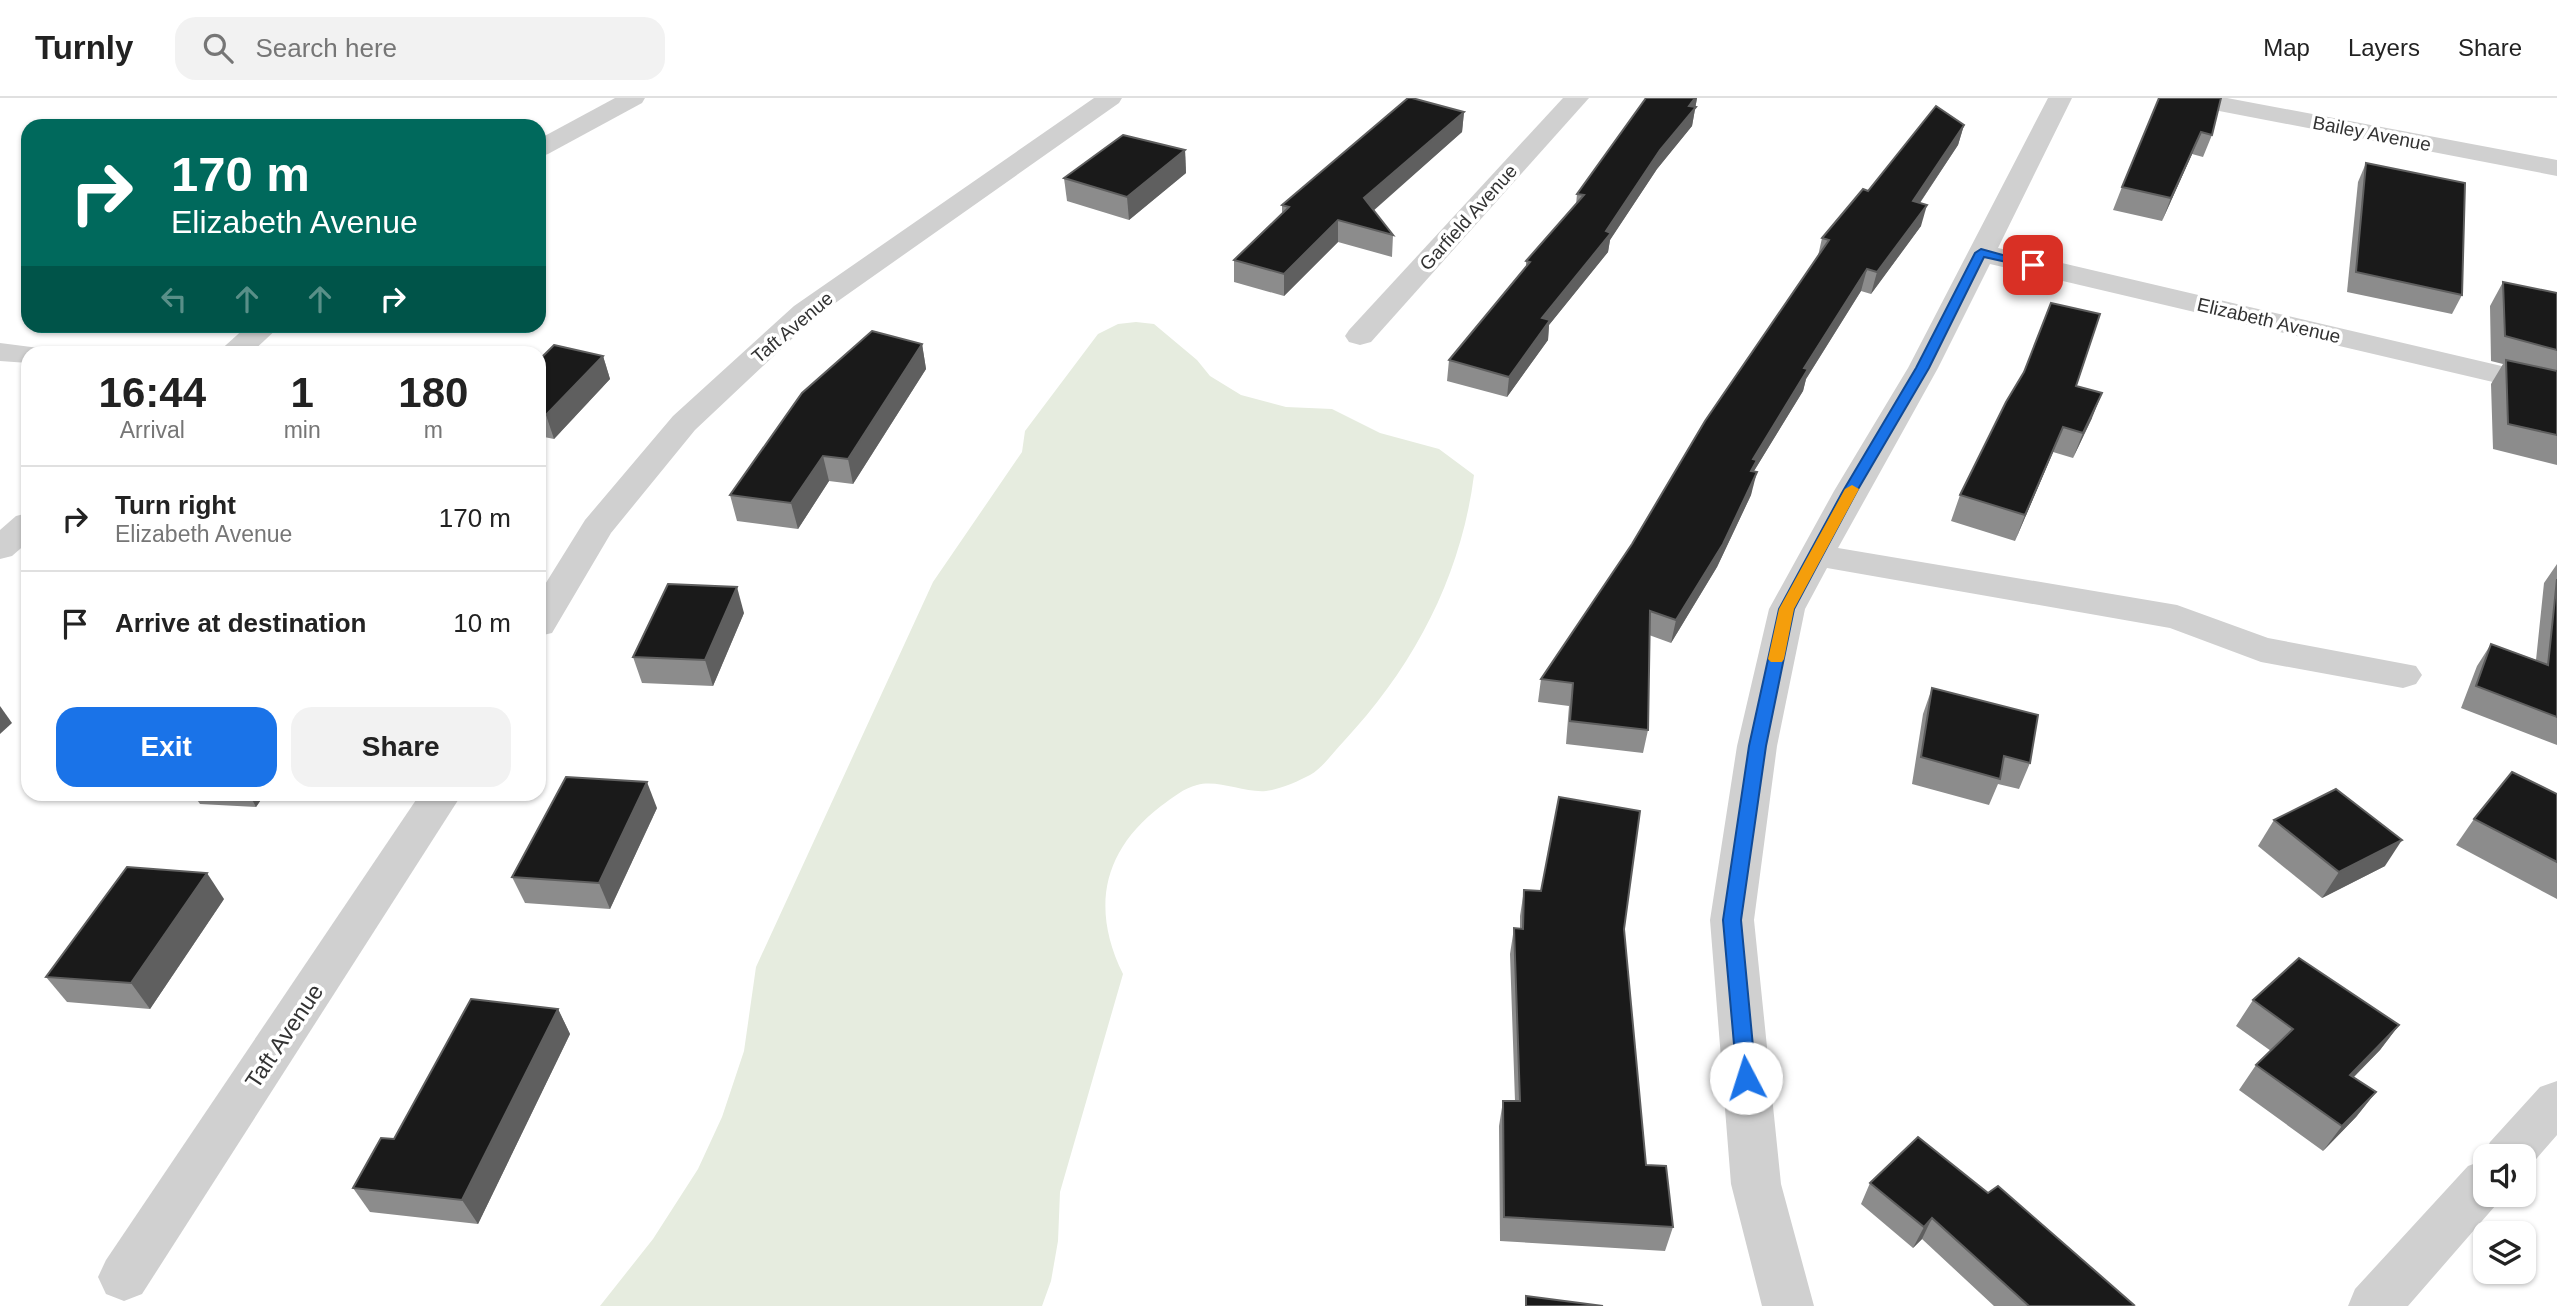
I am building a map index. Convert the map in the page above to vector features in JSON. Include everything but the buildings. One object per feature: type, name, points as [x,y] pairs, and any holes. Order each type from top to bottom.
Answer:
[{"type":"street","points":[[546,145],[633,98]]},
{"type":"street","name":"Taft Avenue","points":[[546,612],[597,528],[684,423],[784,330],[804,312],[1110,98]]},
{"type":"street","name":"Garfield Avenue","points":[[1360,336],[1577,98]]},
{"type":"street","points":[[1788,1306],[1756,1184],[1732,920],[1757,746],[1787,609],[1923,368],[2060,98]]},
{"type":"street","name":"Bailey Avenue","points":[[2188,98],[2557,168]]},
{"type":"street","name":"Elizabeth Avenue","points":[[1981,253],[2557,388]]},
{"type":"street","points":[[241,346],[256,333]]},
{"type":"street","points":[[0,352],[21,354]]},
{"type":"street","points":[[0,548],[21,530]]},
{"type":"street","points":[[1816,555],[2177,617],[2261,649],[2403,675]]},
{"type":"street","name":"Taft Avenue","points":[[124,1277],[437,801]]},
{"type":"street","points":[[2519,1144],[2557,1101]]},
{"type":"street","points":[[2374,1306],[2473,1195]]},
{"type":"shaded area","points":[[1118,324],[1154,324],[1197,360],[1210,376],[1241,395],[1286,407],[1332,409],[1380,433],[1439,449],[1474,475],[1468,513],[1458,549],[1430,618],[1392,682],[1315,772],[1288,785],[1266,791],[1214,784],[1192,786],[1161,806],[1141,823],[1126,842],[1108,882],[1105,904],[1107,927],[1123,974],[1060,1192],[1058,1241],[1051,1281],[1042,1306],[600,1306],[653,1239],[698,1169],[722,1117],[744,1051],[756,967],[933,582],[1022,452],[1025,431],[1098,334]]},
{"type":"slow traffic","points":[[1776,659],[1787,609],[1852,489]]},
{"type":"route","points":[[1746,1078],[1732,920],[1757,746],[1787,609],[1850,491],[1923,368],[1981,253],[2033,265]]}]
